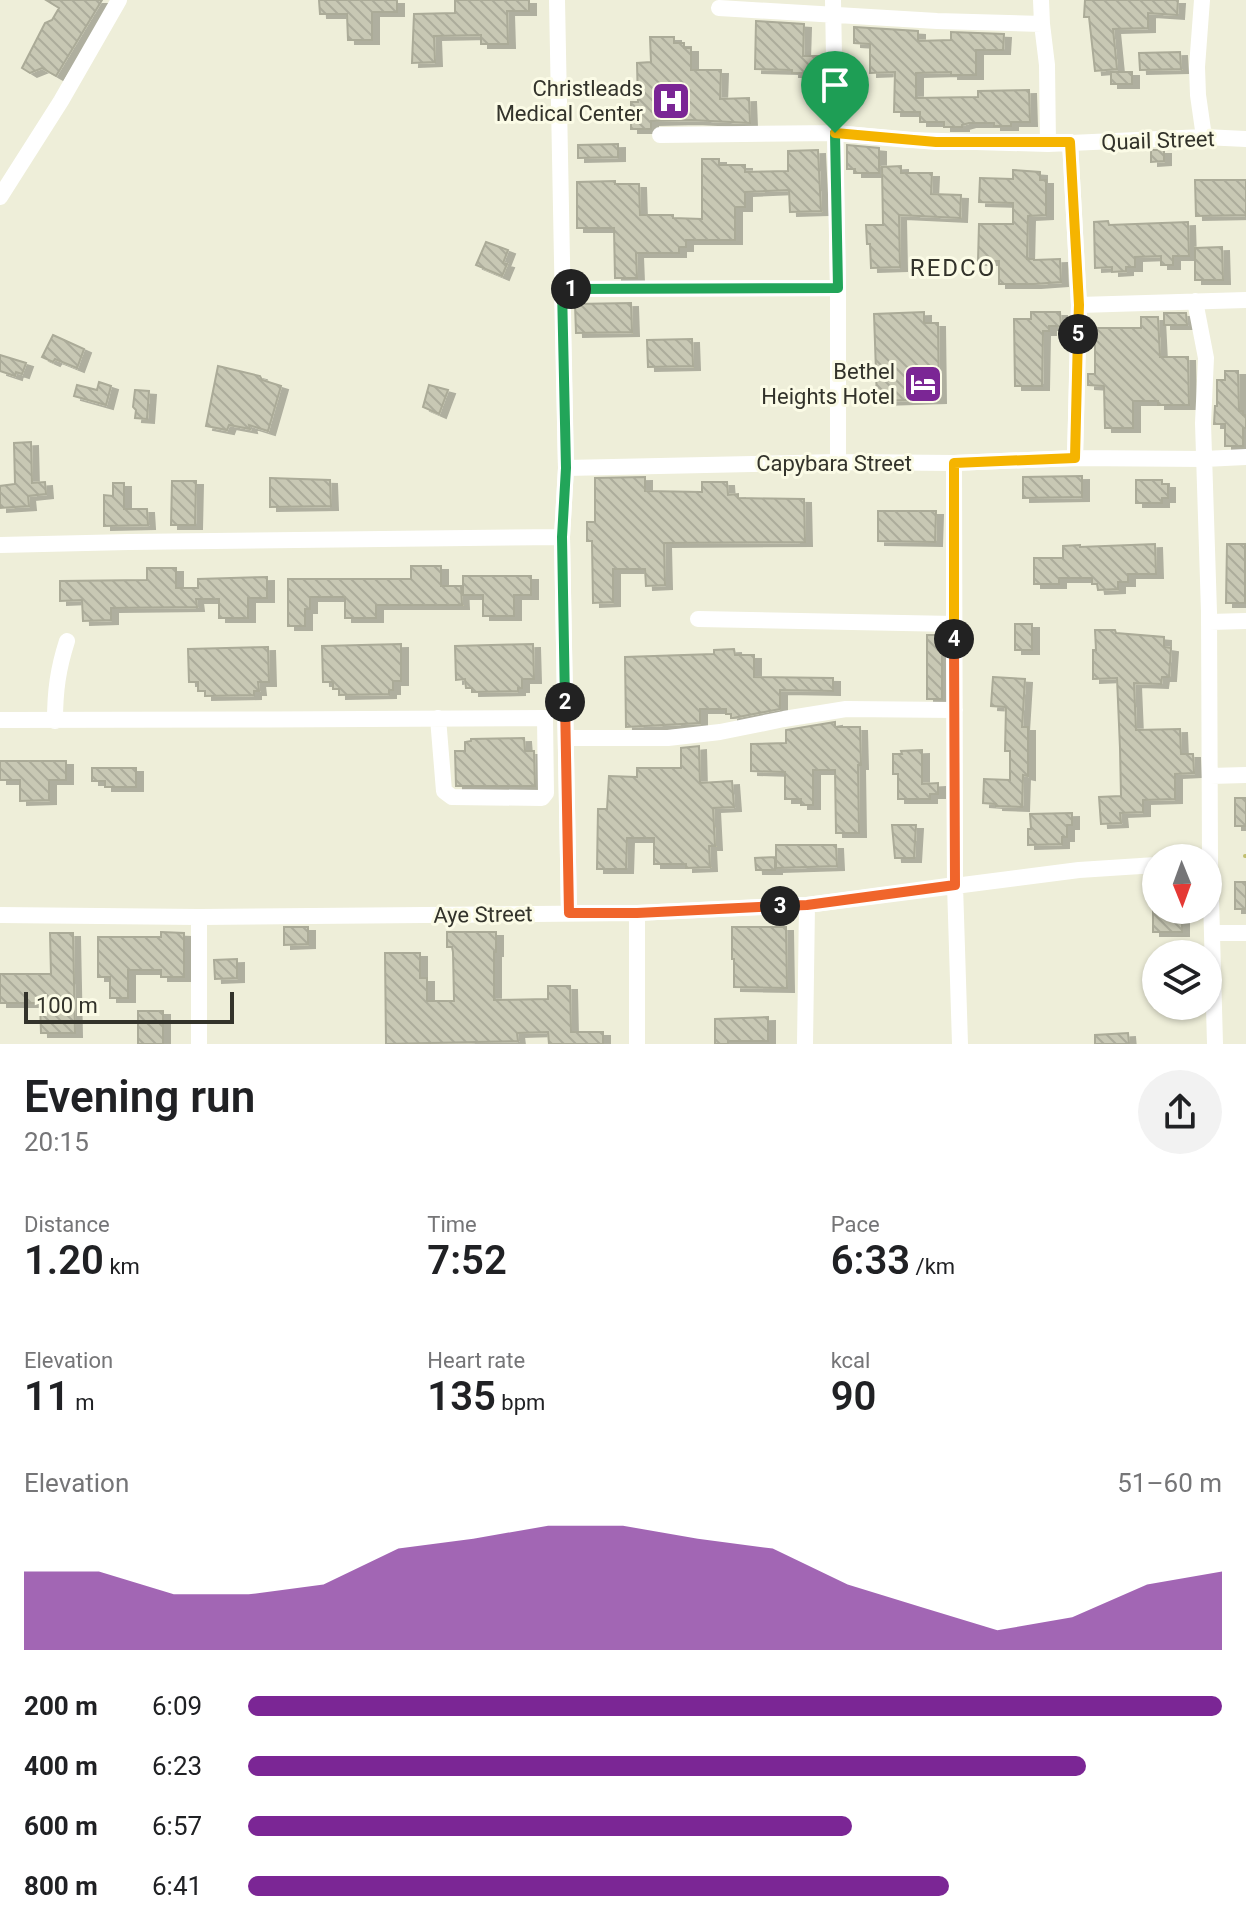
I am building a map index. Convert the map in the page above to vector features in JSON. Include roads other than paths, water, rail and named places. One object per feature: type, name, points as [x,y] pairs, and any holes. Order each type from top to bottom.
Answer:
[{"type":"street","points":[[0,197],[61,101],[119,0]]},
{"type":"street","points":[[557,0],[566,468],[562,537],[569,913]]},
{"type":"street","points":[[1041,0],[1047,65],[1048,144]]},
{"type":"street","points":[[1202,0],[1197,67],[1204,137]]},
{"type":"street","points":[[719,8],[832,8],[937,21],[1042,24]]},
{"type":"street","points":[[832,8],[838,462]]},
{"type":"street","name":"Quail Street","points":[[660,135],[835,133],[908,140],[1048,144],[1204,137],[1246,139]]},
{"type":"street","points":[[1070,142],[1079,305],[1075,458]]},
{"type":"street","points":[[562,289],[838,288]]},
{"type":"street","points":[[1079,305],[1246,300]]},
{"type":"street","points":[[1195,301],[1206,358],[1203,423],[1209,622],[1209,844]]},
{"type":"street","name":"Capybara Street","points":[[566,468],[1246,457]]},
{"type":"street","points":[[954,463],[955,885],[960,1044]]},
{"type":"street","points":[[0,545],[562,537]]},
{"type":"street","points":[[698,619],[954,624]]},
{"type":"street","points":[[1209,622],[1246,621]]},
{"type":"street","points":[[55,721],[55,692],[67,641]]},
{"type":"street","points":[[566,738],[668,738],[720,732],[846,709],[955,710]]},
{"type":"street","points":[[0,720],[55,721],[438,718],[545,718],[546,793],[542,798],[452,797],[444,791],[438,718]]},
{"type":"street","points":[[1210,776],[1246,775]]},
{"type":"street","name":"Aye Street","points":[[0,915],[199,917],[637,913],[807,905],[1079,870],[1142,866]]},
{"type":"street","points":[[805,1044],[807,905]]},
{"type":"street","points":[[637,913],[637,1044]]},
{"type":"street","points":[[199,917],[199,1044]]},
{"type":"street","points":[[1212,924],[1215,1044]]},
{"type":"street","points":[[1212,933],[1246,933]]},
{"type":"place","name":"Christleads Medical Center","points":[[671,101]]},
{"type":"place","name":"Bethel Heights Hotel","points":[[923,384]]},
{"type":"district","name":"REDCO","points":[[953,268]]}]
